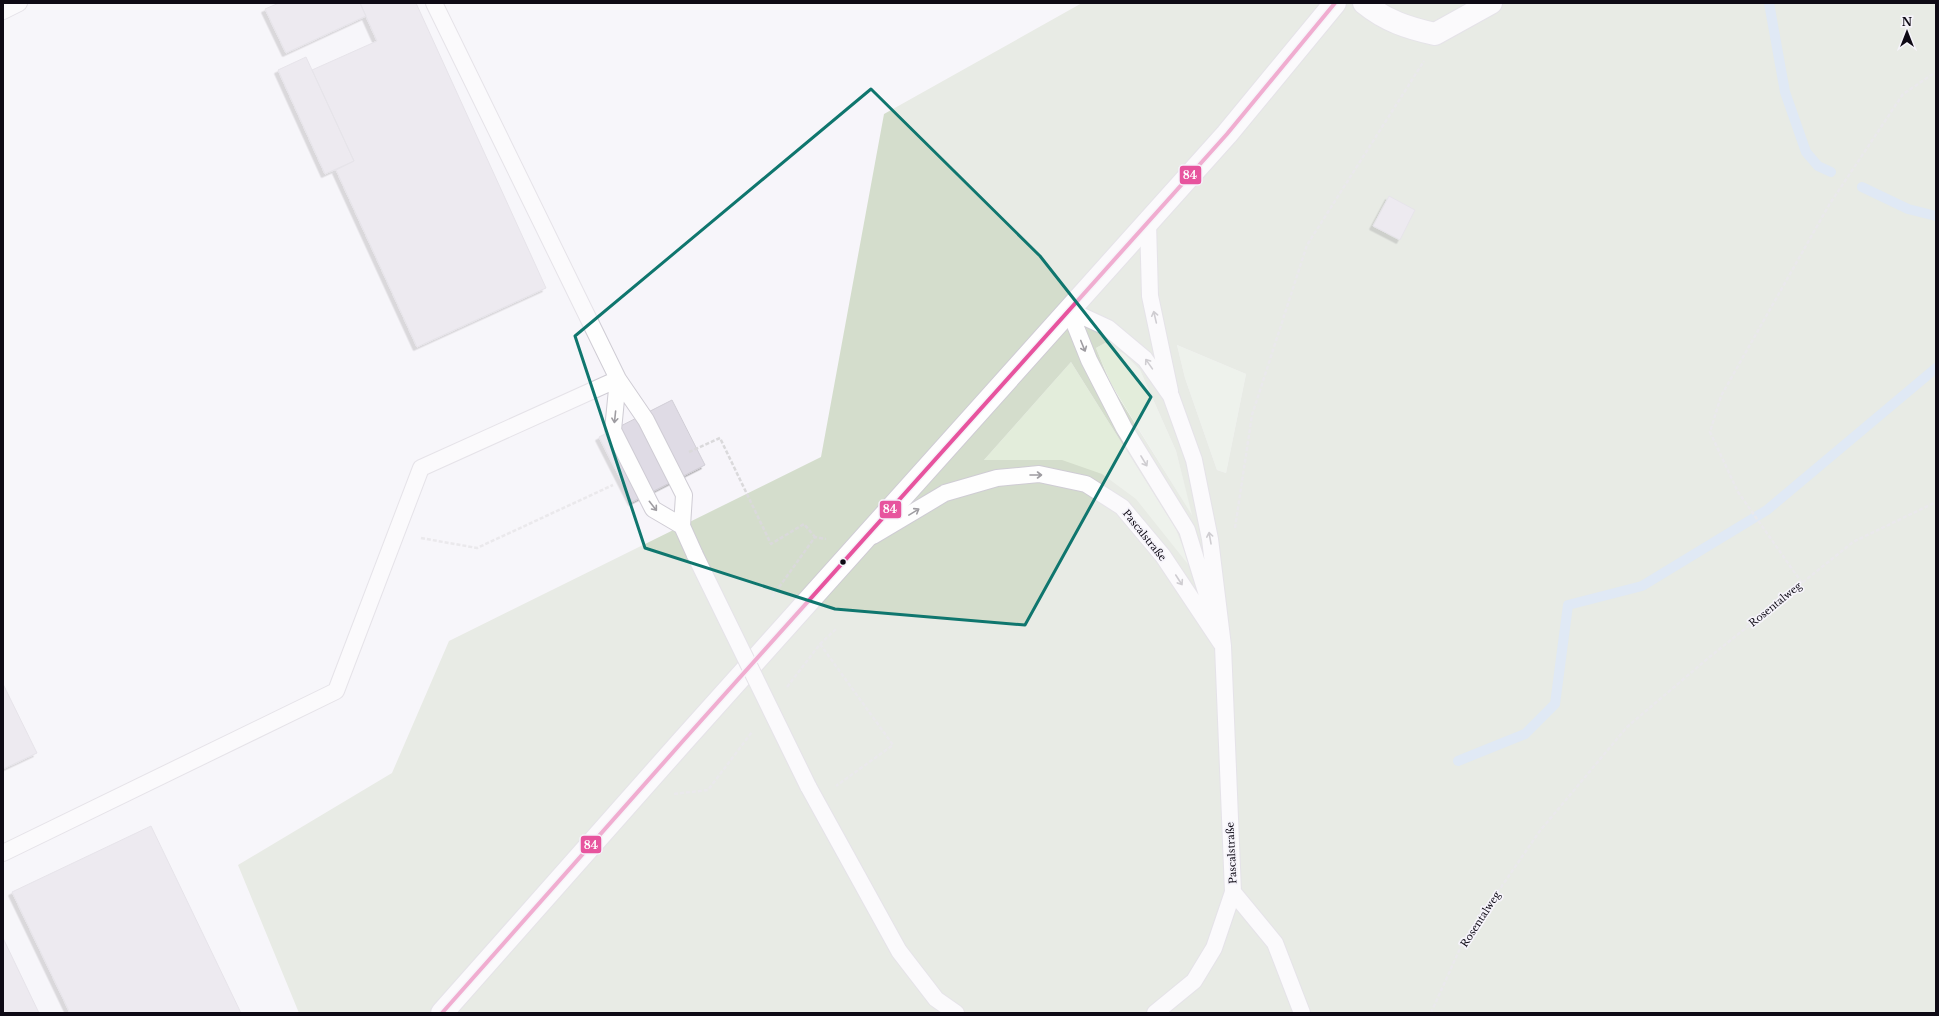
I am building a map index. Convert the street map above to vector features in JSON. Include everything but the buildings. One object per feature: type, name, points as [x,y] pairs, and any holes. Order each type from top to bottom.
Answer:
[{"type":"street","name":"Pascalstraße","points":[[442,1013],[856,546],[1227,134],[1335,3]]},
{"type":"street","points":[[1364,3],[1372,10],[1405,28],[1435,34],[1491,3]]},
{"type":"lane","points":[[3,11],[19,3]]},
{"type":"lane","points":[[434,3],[618,378],[646,420],[684,495],[682,526],[815,801],[899,951],[936,999],[956,1013]]},
{"type":"lane","name":"Pascalstraße","points":[[1148,222],[1150,296],[1171,396],[1194,460],[1210,539],[1223,646],[1233,892]]},
{"type":"lane","name":"Pascalstraße","points":[[1069,310],[1108,328],[1145,359],[1171,396]]},
{"type":"lane","name":"Pascalstraße","points":[[1069,310],[1089,360],[1124,428],[1186,530],[1223,646]]},
{"type":"lane","points":[[618,378],[613,430],[635,475],[654,509],[682,526]]},
{"type":"lane","points":[[3,853],[336,692],[395,533],[421,468],[618,378]]},
{"type":"lane","name":"Pascalstraße","points":[[856,546],[945,493],[997,478],[1039,474],[1086,484],[1122,507],[1163,556],[1223,646]]},
{"type":"lane","points":[[1155,1013],[1194,981],[1214,948],[1233,892]]},
{"type":"lane","points":[[1233,892],[1275,943],[1302,1013]]},
{"type":"path","points":[[1235,531],[1252,415],[1307,245],[1425,60],[1435,34]]},
{"type":"path","points":[[1802,583],[1738,492],[1710,432],[1721,396],[1829,205],[1903,94],[1936,72]]},
{"type":"path","points":[[666,462],[720,438],[771,544],[804,524],[815,537]]},
{"type":"path","points":[[395,533],[477,548],[635,475]]},
{"type":"path","name":"Rosentalweg","points":[[1431,1013],[1462,944],[1539,832],[1628,727],[1706,660],[1853,542],[1936,502]]},
{"type":"path","points":[[786,689],[820,644],[836,629]]},
{"type":"path","points":[[815,801],[894,745],[820,644]]},
{"type":"path","points":[[633,798],[708,790],[756,727]]},
{"type":"highlighted area","points":[[871,89],[1040,256],[1151,397],[1025,625],[835,609],[645,548],[575,336]]},
{"type":"green space","points":[[1082,3],[1936,3],[1936,1013],[299,1013],[238,865],[392,773],[449,641],[821,457],[884,114]],"holes":[[[1105,343],[1124,354],[1140,370],[1176,451],[1192,515],[1111,385],[1096,348]],[[1177,345],[1246,374],[1226,473],[1217,470],[1185,378]],[[1071,362],[1176,530],[1191,568],[1136,499],[1102,474],[1062,460],[984,460]]]},
{"type":"green space","points":[[1105,343],[1124,354],[1140,370],[1176,451],[1193,517],[1111,384],[1096,348]]},
{"type":"green space","points":[[1177,345],[1246,374],[1226,473],[1217,470],[1185,378]]},
{"type":"green space","points":[[1071,362],[1176,530],[1192,570],[1177,552],[984,460]]},
{"type":"waterway","points":[[1769,3],[1785,92],[1806,152],[1818,166],[1831,172]]},
{"type":"waterway","points":[[1862,187],[1908,209],[1936,216]]},
{"type":"waterway","points":[[1458,761],[1525,734],[1555,704],[1568,605],[1642,586],[1767,510],[1936,368]]},
{"type":"transit line","name":"84","points":[[442,1013],[682,742],[1227,134],[1335,3]]}]
